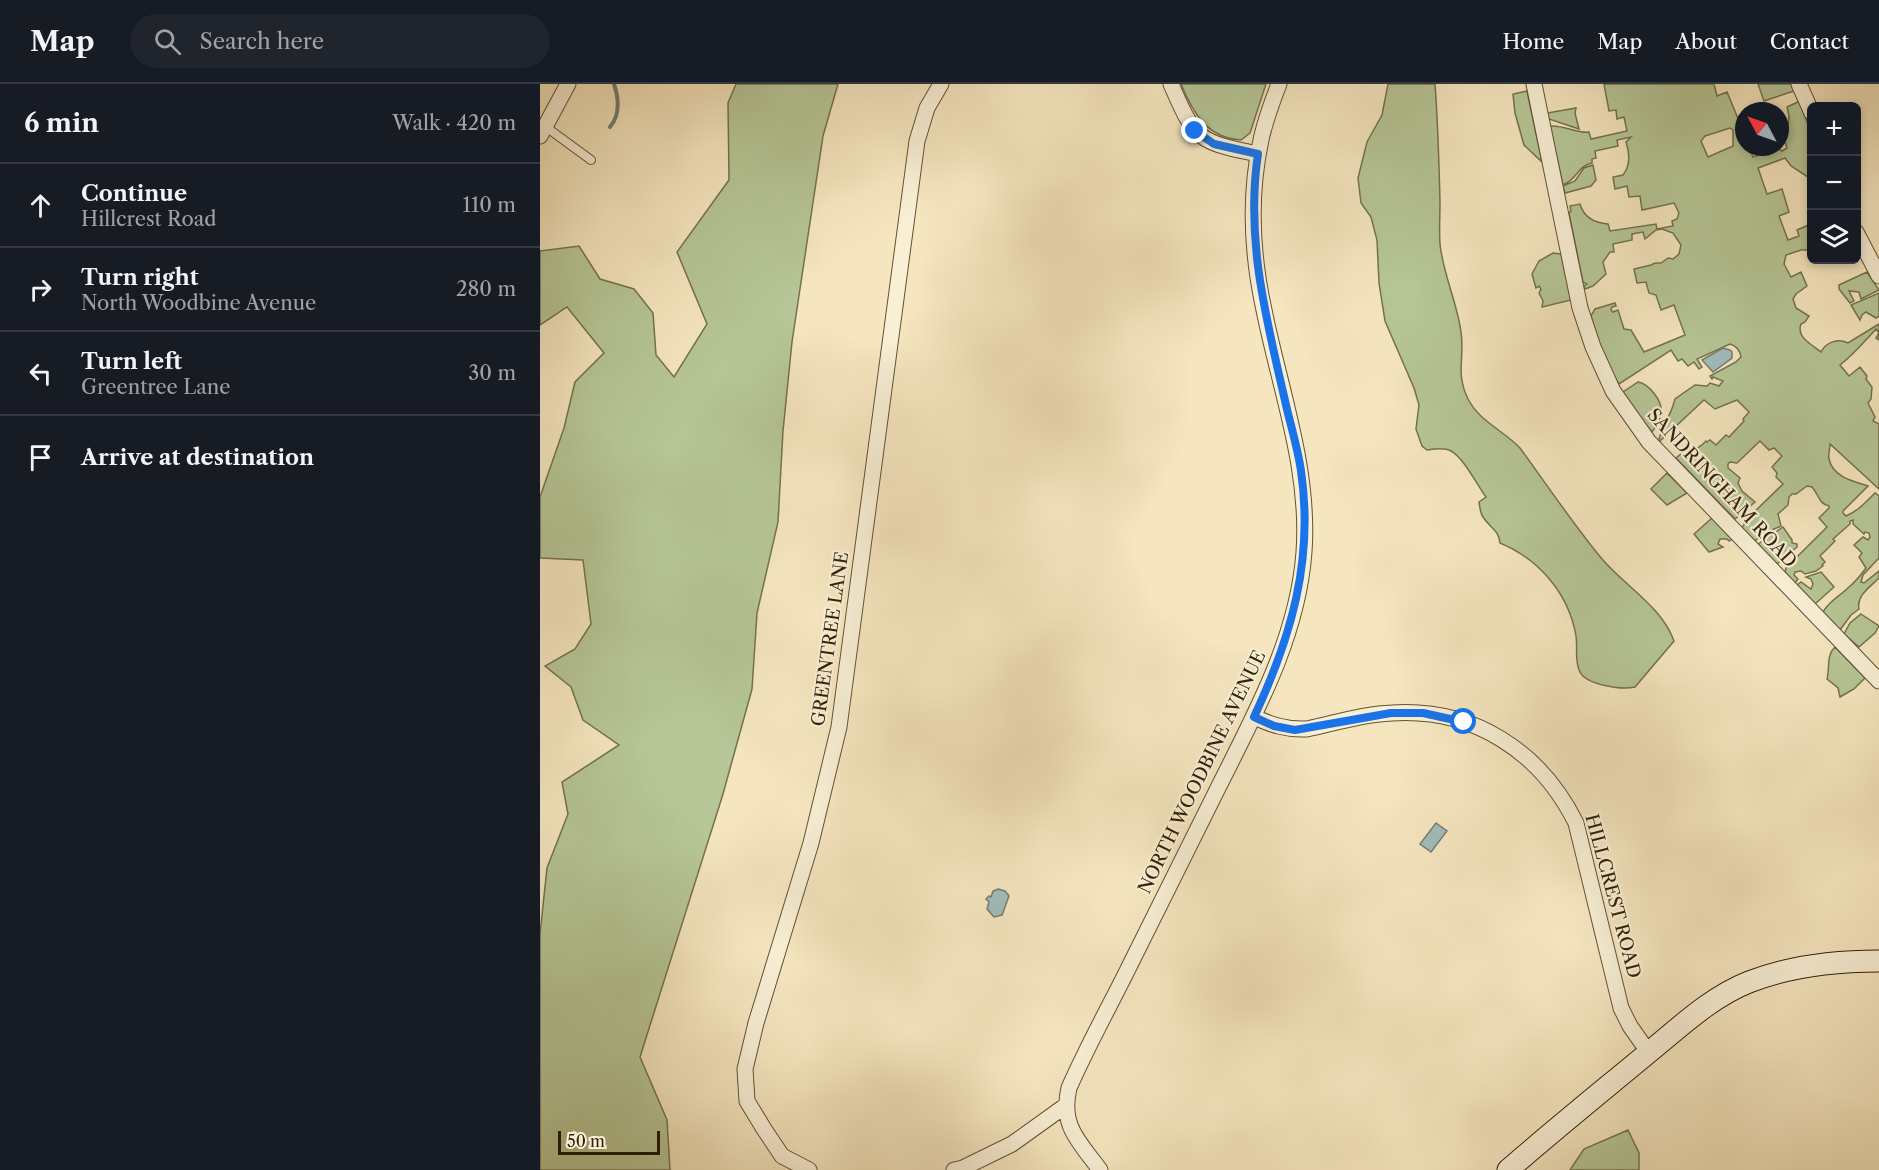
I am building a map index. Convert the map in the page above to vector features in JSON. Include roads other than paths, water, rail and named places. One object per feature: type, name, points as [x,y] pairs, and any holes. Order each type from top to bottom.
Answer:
[{"type":"main road","points":[[1508,1170],[1695,1015],[1729,992],[1788,970],[1879,961]]},
{"type":"street","points":[[543,132],[568,84]]},
{"type":"street","name":"GREENTREE LANE","points":[[809,1170],[782,1156],[764,1129],[747,1101],[745,1069],[756,1023],[811,843],[838,727],[917,141],[927,108],[941,84]]},
{"type":"street","points":[[1171,84],[1188,121],[1203,138],[1227,148],[1258,154]]},
{"type":"street","name":"NORTH WOODBINE AVENUE","points":[[1065,1106],[1075,1075],[1254,717],[1287,638],[1298,597],[1304,552],[1305,510],[1301,471],[1263,308],[1256,259],[1254,201],[1258,154],[1279,84]]},
{"type":"street","name":"SANDRINGHAM ROAD","points":[[1533,84],[1580,308],[1593,347],[1613,391],[1649,442],[1879,681]]},
{"type":"street","points":[[1799,84],[1807,102]]},
{"type":"street","points":[[1861,240],[1879,276]]},
{"type":"street","name":"HILLCREST ROAD","points":[[1254,717],[1274,726],[1295,730],[1376,714],[1407,712],[1431,714],[1455,719],[1486,730],[1529,759],[1562,796],[1576,823],[1621,1008],[1630,1026],[1649,1053]]},
{"type":"street","points":[[954,1170],[963,1168],[1012,1144],[1065,1106],[1071,1129],[1100,1170]]},
{"type":"lane","points":[[543,132],[591,160]]},
{"type":"water","points":[[1723,348],[1732,352],[1732,358],[1713,372],[1702,360]]},
{"type":"water","points":[[1436,823],[1447,831],[1431,852],[1420,844]]},
{"type":"water","points":[[998,889],[1005,891],[1009,896],[1002,915],[994,917],[987,909],[989,902],[986,899]]},
{"type":"waterway","points":[[610,127],[616,117],[618,107],[614,84]]}]
